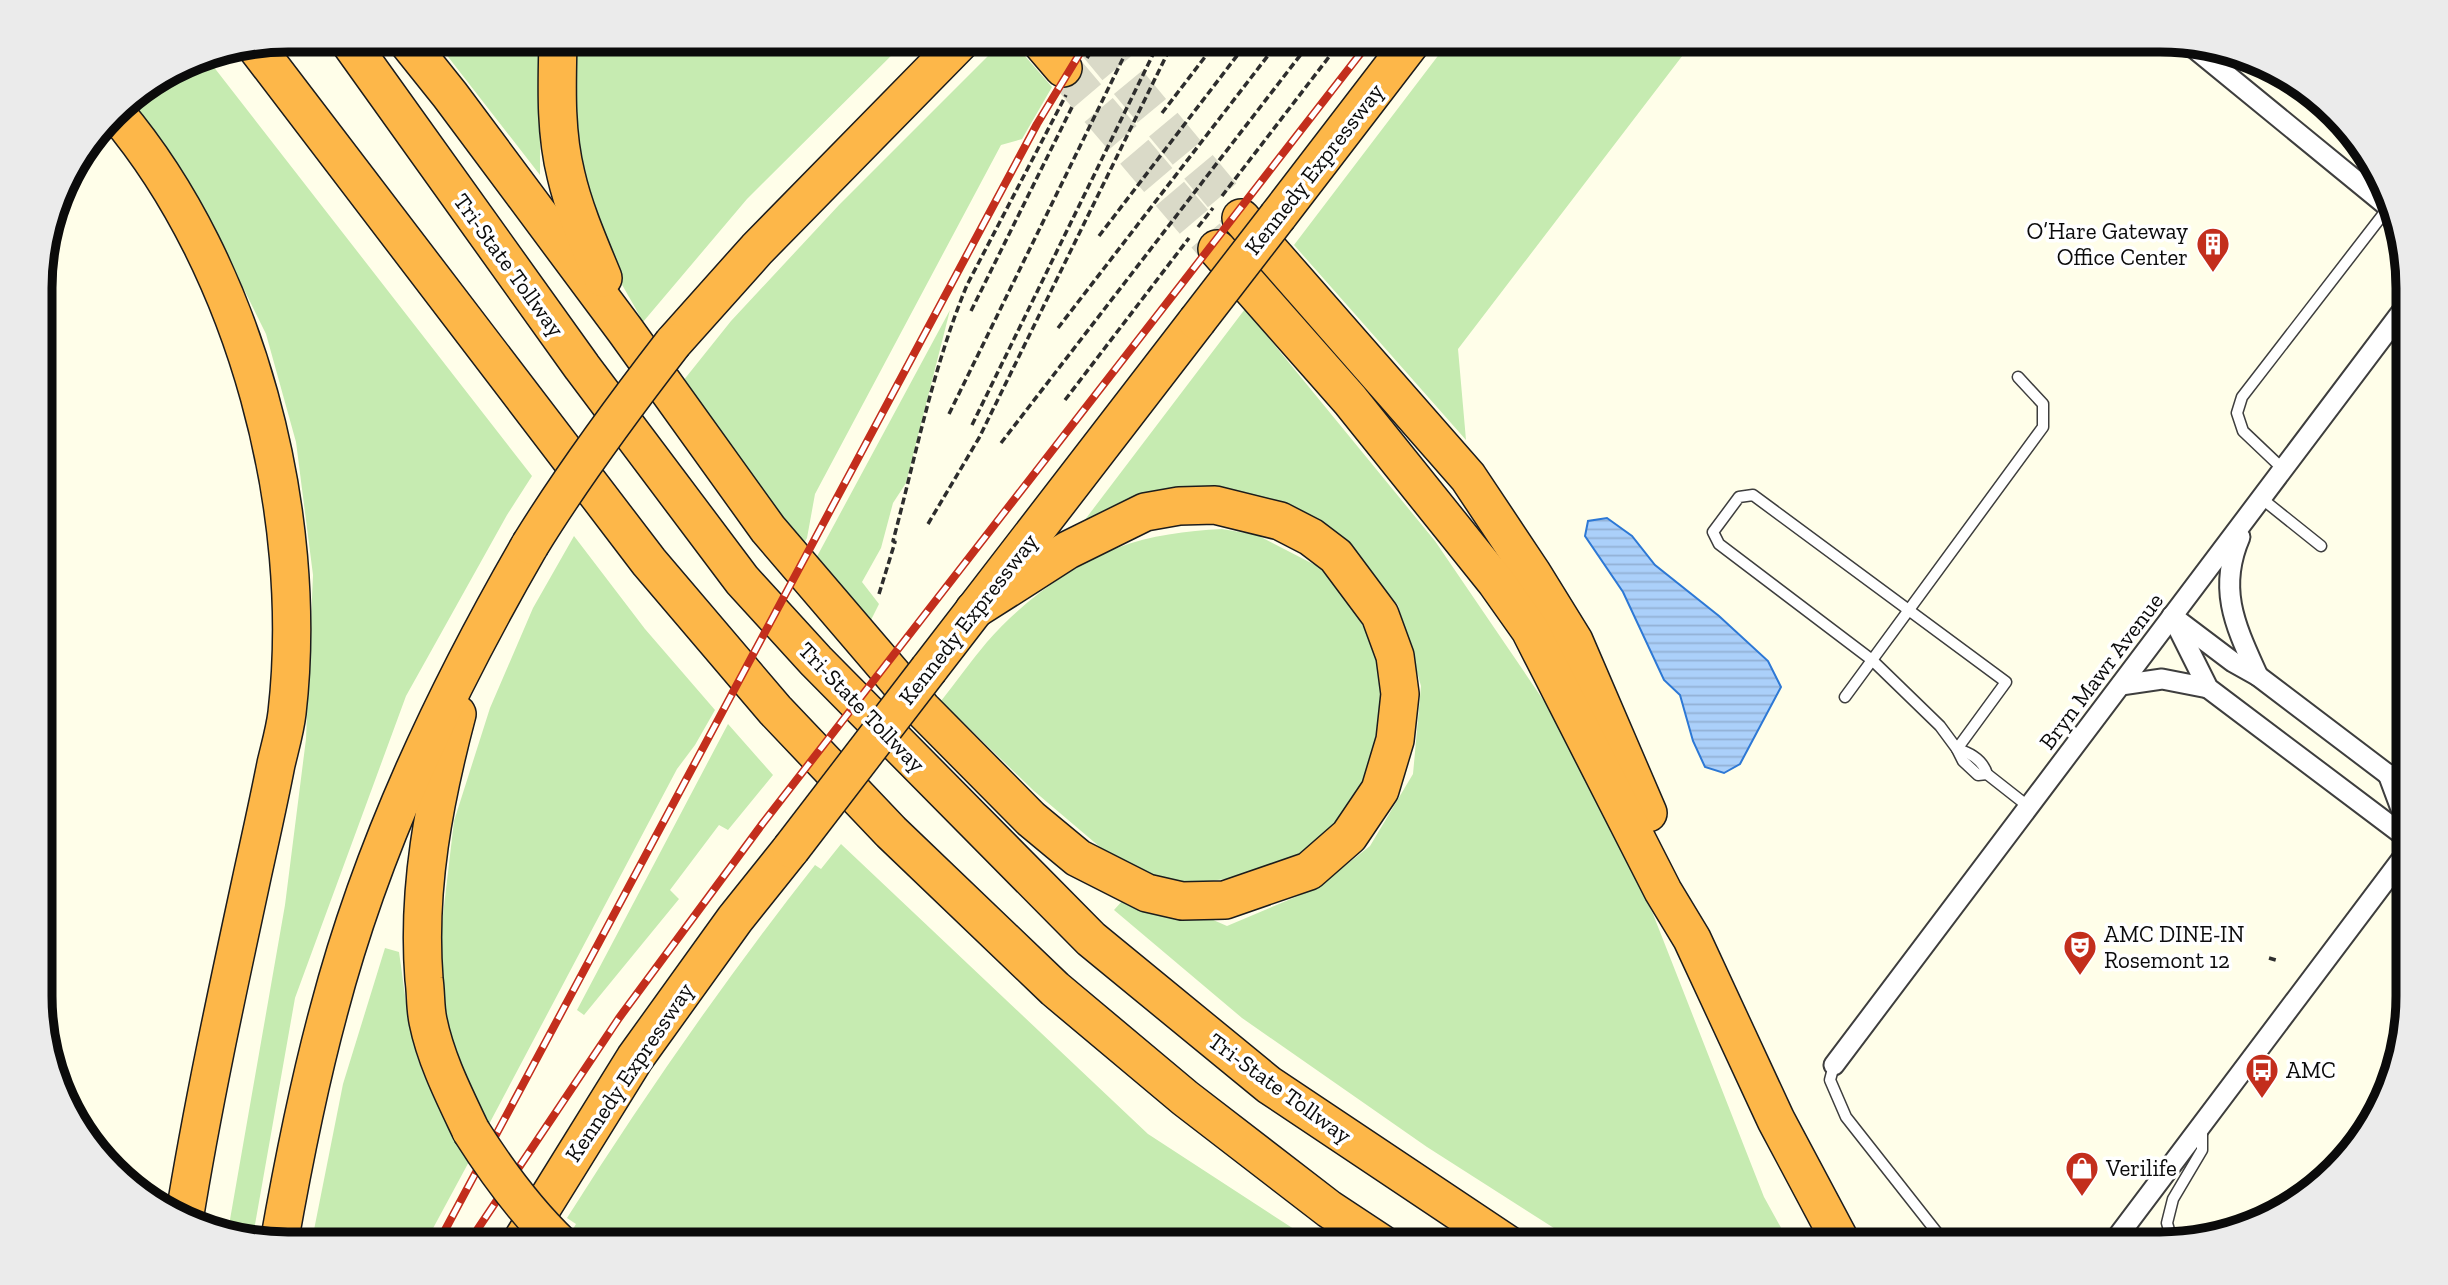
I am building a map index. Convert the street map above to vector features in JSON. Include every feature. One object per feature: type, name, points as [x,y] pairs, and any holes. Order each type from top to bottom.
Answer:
[{"type":"highway","name":"Kennedy Expressway","points":[[527,1232],[635,1058],[735,919],[1403,52]]},
{"type":"highway","points":[[1316,166],[1375,114],[1422,52]]},
{"type":"highway","name":"Tri-State Tollway","points":[[357,53],[582,367],[734,569],[816,661],[1091,939],[1269,1085],[1489,1232]]},
{"type":"highway","points":[[416,53],[625,330],[768,529],[931,718],[1031,819],[1078,858],[1147,893],[1182,901],[1225,900],[1309,871],[1349,836],[1380,790],[1395,740],[1400,694],[1395,656],[1380,615],[1336,556],[1311,537],[1280,521],[1216,505],[1179,506],[1145,512],[1068,550],[974,611]]},
{"type":"highway","points":[[558,53],[556,104],[565,174],[586,236],[625,330]]},
{"type":"highway","points":[[281,1232],[310,1086],[329,1007],[348,948],[391,825],[417,762],[494,607],[560,496],[673,343],[757,249],[950,53]]},
{"type":"highway","points":[[1052,53],[1072,73]]},
{"type":"highway","points":[[262,54],[649,562],[775,710],[891,832],[1055,989],[1185,1098],[1329,1209],[1364,1232]]},
{"type":"highway","points":[[123,121],[141,142],[197,233],[239,333],[272,439],[289,550],[293,634],[287,715],[213,1059],[186,1209]]},
{"type":"highway","points":[[1241,218],[1468,477],[1532,573],[1574,641],[1677,884],[1692,939]]},
{"type":"highway","points":[[1217,249],[1359,410],[1531,630],[1663,891],[1692,939],[1776,1120],[1836,1232]]},
{"type":"highway","points":[[494,607],[456,719],[440,783],[424,877],[422,950],[428,1020],[441,1067],[471,1131],[499,1175],[547,1232]]},
{"type":"street","points":[[2205,57],[2379,200]]},
{"type":"street","name":"Bryn Mawr Avenue","points":[[1834,1065],[2396,319]]},
{"type":"street","points":[[2256,504],[2232,554],[2229,599],[2234,623],[2258,676]]},
{"type":"street","points":[[2172,616],[2233,662],[2258,676],[2396,773]]},
{"type":"street","points":[[2172,616],[2208,688]]},
{"type":"street","points":[[2121,685],[2162,679],[2208,688],[2396,830]]},
{"type":"street","points":[[2121,1232],[2396,867]]},
{"type":"lane","points":[[2283,469],[2243,431],[2237,413],[2242,397],[2383,213]]},
{"type":"lane","points":[[1845,697],[2043,427],[2043,404],[2018,377]]},
{"type":"lane","points":[[1957,750],[2006,682],[1753,495],[1739,497],[1713,532],[1719,544],[1872,660],[1940,726],[1957,750],[1968,753],[1984,766],[1987,774],[2029,807]]},
{"type":"lane","points":[[2256,504],[2321,546]]},
{"type":"lane","points":[[1834,1065],[1830,1080],[1846,1117],[1937,1232]]},
{"type":"lane","points":[[2170,1232],[2167,1223],[2173,1199],[2202,1150],[2202,1124]]},
{"type":"path","points":[[1099,236],[1239,52]]},
{"type":"path","points":[[1058,328],[1270,52]]},
{"type":"path","points":[[1001,443],[1302,52]]},
{"type":"path","points":[[1065,400],[1332,52]]},
{"type":"path","points":[[878,594],[895,542],[893,541],[956,311],[1072,73],[1088,53]]},
{"type":"path","points":[[949,414],[1126,53]]},
{"type":"path","points":[[972,425],[1154,53]]},
{"type":"path","points":[[928,524],[979,438],[1168,53]]},
{"type":"path","points":[[1162,113],[1208,53]]},
{"type":"path","points":[[971,311],[1073,105]]},
{"type":"path","points":[[2269,958],[2279,961]]},
{"type":"green space","points":[[1441,52],[1685,52],[1458,349],[1466,440],[1294,245]]},
{"type":"green space","points":[[445,53],[542,53],[540,175]]},
{"type":"green space","points":[[575,53],[894,53],[747,199],[643,322],[602,247],[590,213],[576,140]]},
{"type":"green space","points":[[991,53],[1022,53],[1052,87],[1022,139],[1001,145],[815,494],[807,538],[802,547],[683,381],[731,321],[839,205]]},
{"type":"green space","points":[[213,65],[532,476],[507,515],[406,696],[295,998],[254,1229],[229,1224],[285,905],[306,739],[313,575],[296,442],[266,334],[201,202],[135,110],[170,84]]},
{"type":"green space","points":[[1245,309],[1435,541],[1561,726],[1653,914],[1764,1197],[1783,1232],[1560,1232],[1427,1147],[1242,1018],[1114,910],[1123,900],[1211,919],[1227,926],[1317,888],[1370,846],[1413,774],[1421,686],[1398,605],[1363,564],[1324,532],[1134,505],[1084,521]]},
{"type":"green space","points":[[950,310],[906,483],[893,503],[881,548],[862,582],[879,604],[869,624],[814,562]]},
{"type":"green space","points":[[1222,529],[1257,535],[1319,567],[1344,595],[1369,636],[1381,674],[1379,741],[1368,776],[1350,809],[1323,838],[1285,864],[1253,876],[1191,883],[1156,877],[1107,853],[1034,791],[941,701],[1000,628],[1030,600],[1081,565],[1117,548],[1143,540],[1169,534]]},
{"type":"green space","points":[[574,536],[645,629],[715,710],[695,745],[677,769],[487,1128],[445,1030],[439,949],[454,821],[490,708],[533,608]]},
{"type":"green space","points":[[728,724],[773,775],[728,830],[719,825],[670,890],[679,899],[584,1015],[577,1010]]},
{"type":"green space","points":[[841,844],[1148,1134],[1299,1232],[571,1232],[576,1224],[567,1218],[686,1038],[815,865],[821,869]]},
{"type":"green space","points":[[385,948],[399,952],[410,1026],[421,1068],[438,1103],[471,1158],[431,1232],[314,1232],[343,1084]]},
{"type":"water","points":[[1607,518],[1632,536],[1655,565],[1719,616],[1768,661],[1781,687],[1740,764],[1724,773],[1705,767],[1693,741],[1680,695],[1664,680],[1623,592],[1585,536],[1588,521]]},
{"type":"tunnel","points":[[1103,53],[1241,218]]},
{"type":"tunnel","points":[[1063,68],[1217,249]]},
{"type":"railway","points":[[476,1232],[619,1018],[763,823],[1361,52]]},
{"type":"railway","points":[[444,1232],[1037,124],[1080,53]]},
{"type":"place","name":"O’Hare Gateway Office Center","points":[[2213,274]]},
{"type":"place","name":"AMC DINE-IN Rosemont 12","points":[[2080,977]]},
{"type":"place","name":"AMC","points":[[2262,1100]]},
{"type":"place","name":"Verilife","points":[[2082,1198]]}]
